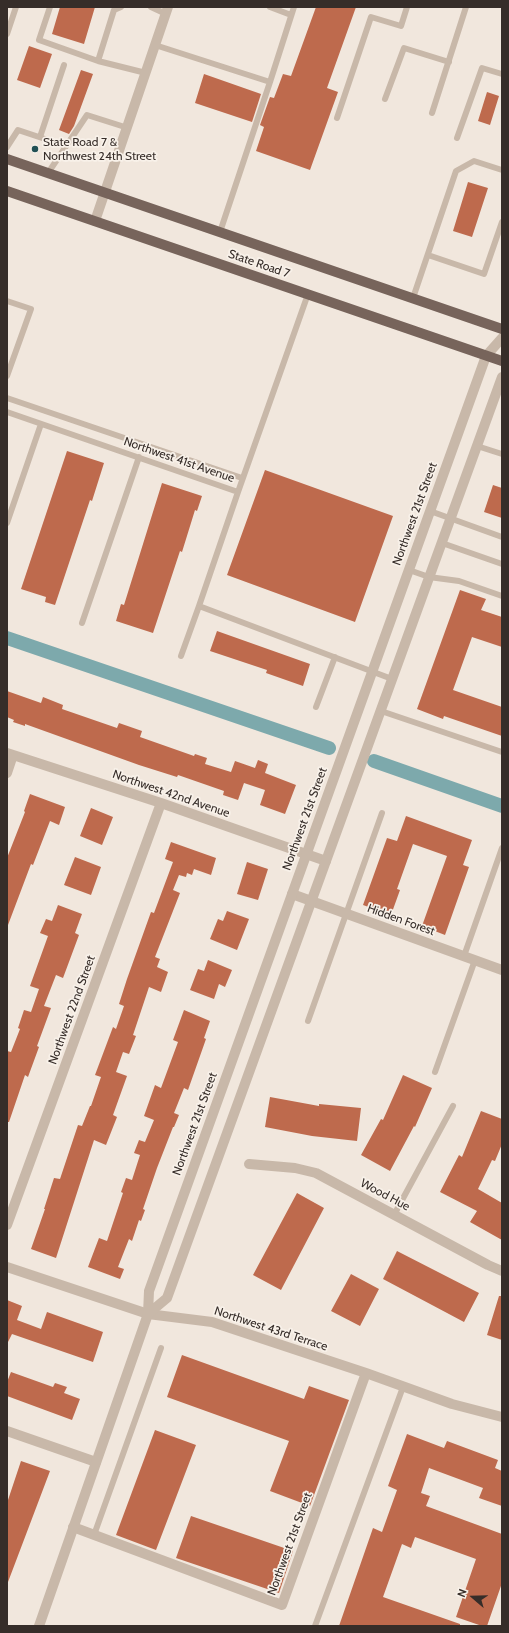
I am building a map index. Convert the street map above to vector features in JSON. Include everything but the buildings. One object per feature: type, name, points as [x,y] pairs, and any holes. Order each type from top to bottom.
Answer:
[{"type":"main road","name":"State Road 7","points":[[7,159],[502,329]]},
{"type":"main road","name":"State Road 7","points":[[7,191],[502,361]]},
{"type":"street","points":[[95,221],[106,193],[167,10]]},
{"type":"street","name":"Northwest 21st Street","points":[[39,1626],[148,1314],[149,1291],[306,854],[486,356],[502,338]]},
{"type":"street","points":[[148,1314],[167,1298],[502,377]]},
{"type":"street","points":[[7,773],[10,754]]},
{"type":"street","name":"Northwest 42nd Avenue","points":[[10,754],[161,803],[326,861]]},
{"type":"street","name":"Northwest 22nd Street","points":[[7,1225],[161,803]]},
{"type":"street","name":"Hidden Forest","points":[[292,894],[502,970]]},
{"type":"street","name":"Wood Hue","points":[[249,1164],[295,1168],[316,1173],[488,1265],[502,1271]]},
{"type":"street","name":"Northwest 43rd Terrace","points":[[7,1267],[148,1314],[212,1322],[366,1373],[452,1404],[502,1417]]},
{"type":"street","name":"Northwest 21st Street","points":[[74,1527],[282,1605],[366,1373]]},
{"type":"street","points":[[7,1431],[96,1462]]},
{"type":"lane","points":[[7,34],[16,7]]},
{"type":"lane","points":[[50,7],[39,40],[98,61],[146,73]]},
{"type":"lane","points":[[98,61],[114,10],[121,7]]},
{"type":"lane","points":[[151,7],[167,10]]},
{"type":"lane","points":[[270,7],[291,15]]},
{"type":"lane","points":[[220,232],[294,7]]},
{"type":"lane","points":[[337,118],[371,17],[401,26],[407,7]]},
{"type":"lane","points":[[432,113],[466,7]]},
{"type":"lane","points":[[155,45],[270,82]]},
{"type":"lane","points":[[385,99],[404,48],[449,62]]},
{"type":"lane","points":[[40,137],[64,65]]},
{"type":"lane","points":[[458,138],[482,68],[502,74]]},
{"type":"lane","points":[[48,173],[87,115],[128,128]]},
{"type":"lane","points":[[7,147],[18,130],[66,146]]},
{"type":"lane","points":[[413,298],[456,171],[474,161],[502,170]]},
{"type":"lane","points":[[428,255],[484,274],[502,222]]},
{"type":"lane","points":[[238,492],[308,294]]},
{"type":"lane","points":[[7,301],[31,309],[7,376]]},
{"type":"lane","points":[[7,398],[242,478]]},
{"type":"lane","name":"Northwest 41st Avenue","points":[[7,412],[238,492],[181,656]]},
{"type":"lane","points":[[7,523],[41,424]]},
{"type":"lane","points":[[477,446],[502,454]]},
{"type":"lane","points":[[82,623],[139,457]]},
{"type":"lane","points":[[430,511],[502,537]]},
{"type":"lane","points":[[442,543],[502,564]]},
{"type":"lane","points":[[409,570],[429,577],[459,581],[502,596]]},
{"type":"lane","points":[[199,606],[392,678]]},
{"type":"lane","points":[[316,708],[335,657]]},
{"type":"lane","points":[[381,711],[502,752]]},
{"type":"lane","points":[[308,1021],[382,813]]},
{"type":"lane","points":[[464,956],[502,848]]},
{"type":"lane","points":[[435,1072],[475,960]]},
{"type":"lane","points":[[394,1215],[453,1106]]},
{"type":"lane","points":[[94,1535],[161,1348]]},
{"type":"lane","points":[[315,1626],[403,1386]]},
{"type":"waterway","points":[[7,638],[329,748]]},
{"type":"waterway","points":[[374,761],[502,806]]},
{"type":"place","name":"State Road 7 & Northwest 24th Street","points":[[35,149]]}]
